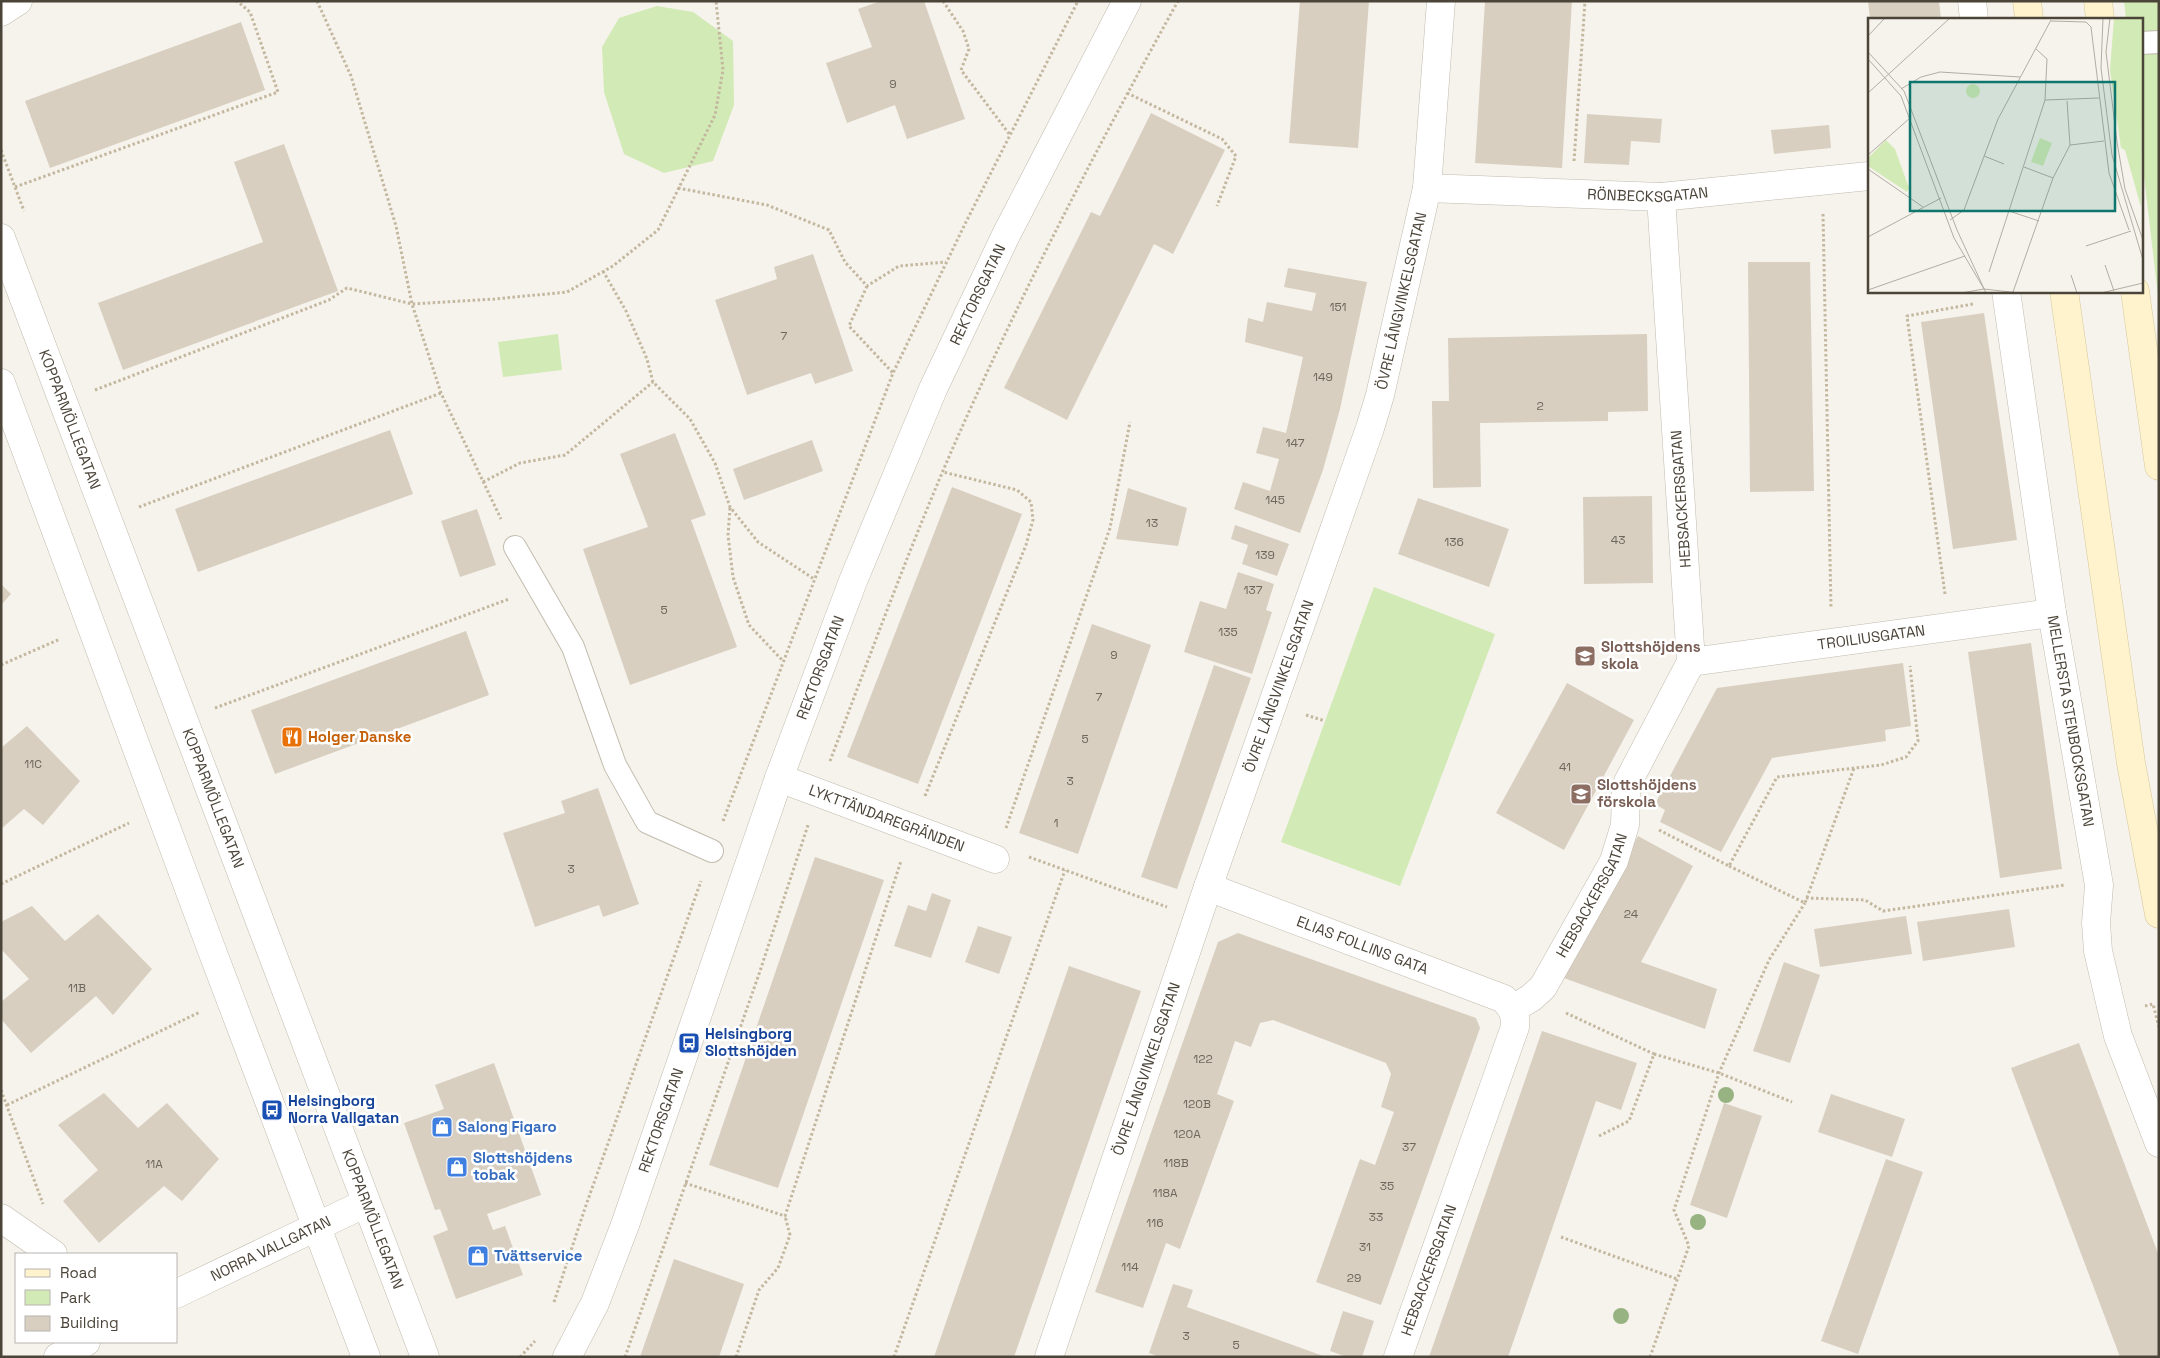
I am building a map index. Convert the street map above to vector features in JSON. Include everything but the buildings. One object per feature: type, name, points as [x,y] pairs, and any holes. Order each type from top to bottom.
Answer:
[{"type":"main road","points":[[2027,1],[2029,18]]},
{"type":"main road","points":[[2098,1],[2100,18]]},
{"type":"main road","points":[[2064,292],[2131,763],[2159,914]]},
{"type":"main road","points":[[2135,292],[2159,466]]},
{"type":"street","points":[[1,12],[18,1]]},
{"type":"street","name":"REKTORSGATAN","points":[[567,1357],[595,1302],[625,1224],[779,778],[853,581],[933,389],[1006,235],[1127,1]]},
{"type":"street","name":"ÖVRE LÅNGVINKELSGATAN","points":[[1051,1356],[1208,887],[1370,428],[1380,394],[1427,188],[1440,1]]},
{"type":"street","points":[[1972,1],[1974,18]]},
{"type":"street","name":"RÖNBECKSGATAN","points":[[1427,188],[1661,197],[1868,176]]},
{"type":"street","name":"HEBSACKERSGATAN","points":[[1398,1357],[1515,1027],[1515,1018],[1522,1003],[1543,987],[1614,861],[1623,836],[1628,782],[1691,662],[1661,197]]},
{"type":"street","name":"KOPPARMÖLLEGATAN","points":[[1,238],[425,1357]]},
{"type":"street","name":"MELLERSTA STENBOCKSGATAN","points":[[2007,295],[2052,613],[2099,885],[2096,923],[2098,951],[2118,1036],[2159,1143]]},
{"type":"street","points":[[1,383],[211,948],[366,1357]]},
{"type":"street","name":"TROILIUSGATAN","points":[[1691,662],[2052,613]]},
{"type":"street","name":"LYKTTÄNDAREGRÄNDEN","points":[[779,778],[995,859]]},
{"type":"street","name":"ELIAS FOLLINS GATA","points":[[1208,887],[1504,999],[1522,1003]]},
{"type":"street","name":"NORRA VALLGATAN","points":[[178,1293],[366,1203]]},
{"type":"street","points":[[1,1218],[52,1253]]},
{"type":"street","points":[[58,1357],[84,1343]]},
{"type":"lane","points":[[2142,43],[2159,42]]},
{"type":"lane","points":[[515,547],[573,647],[615,765],[647,822],[712,851]]},
{"type":"path","points":[[15,187],[278,92],[250,12],[237,1]]},
{"type":"path","points":[[317,1],[350,76],[396,226],[412,304],[441,393],[515,547]]},
{"type":"path","points":[[90,392],[329,300],[347,288],[412,304],[567,292],[603,272],[658,230],[715,115],[723,70],[716,1]]},
{"type":"path","points":[[943,1],[963,31],[969,49],[961,70],[1010,135]]},
{"type":"path","points":[[625,1357],[759,974],[818,793],[907,560],[962,426],[1012,320],[1127,93],[1178,1]]},
{"type":"path","points":[[1571,194],[1585,1]]},
{"type":"path","points":[[1127,93],[1222,139],[1236,156],[1218,206]]},
{"type":"path","points":[[1823,181],[1832,643]]},
{"type":"path","points":[[678,188],[767,205],[829,230],[845,262],[867,286]]},
{"type":"path","points":[[893,373],[849,326],[867,286],[899,266],[946,262]]},
{"type":"path","points":[[603,272],[626,311],[647,359],[654,382],[690,419],[716,464],[730,507],[758,542],[814,579]]},
{"type":"path","points":[[1950,627],[1907,316],[2007,295]]},
{"type":"path","points":[[483,482],[520,464],[565,455],[654,382]]},
{"type":"path","points":[[134,509],[441,393]]},
{"type":"path","points":[[995,859],[1110,528],[1130,422]]},
{"type":"path","points":[[730,507],[728,535],[733,577],[749,625],[782,661]]},
{"type":"path","points":[[210,710],[538,588]]},
{"type":"path","points":[[1729,866],[1777,777],[1881,765],[1906,757],[1918,741],[1906,633]]},
{"type":"path","points":[[1,665],[63,638]]},
{"type":"path","points":[[1306,715],[1325,721]]},
{"type":"path","points":[[1650,1357],[1689,1246],[1674,1210],[1719,1073],[1769,960],[1804,903],[1854,768]]},
{"type":"path","points":[[1625,812],[1804,903]]},
{"type":"path","points":[[1,884],[131,822]]},
{"type":"path","points":[[995,859],[1015,852],[1198,918]]},
{"type":"path","points":[[894,1357],[1065,870]]},
{"type":"path","points":[[1806,898],[1865,900],[1883,911],[2068,884],[2069,893]]},
{"type":"path","points":[[1522,1003],[1654,1054],[1719,1073],[1792,1102]]},
{"type":"path","points":[[7,1105],[202,1011]]},
{"type":"path","points":[[1599,1136],[1629,1121],[1654,1054]]},
{"type":"path","points":[[1,1090],[44,1208]]},
{"type":"path","points":[[736,1357],[760,1290],[778,1268],[790,1235],[785,1216]]},
{"type":"path","points":[[1561,1238],[1677,1279]]},
{"type":"green space","points":[[2124,1],[2159,1],[2159,305],[2142,159],[2142,18],[2126,18]]},
{"type":"green space","points":[[657,6],[693,12],[733,41],[734,105],[713,161],[664,173],[624,154],[604,92],[602,47],[619,18]]},
{"type":"green space","points":[[558,334],[562,370],[503,377],[498,342]]},
{"type":"green space","points":[[1374,587],[1495,634],[1400,886],[1281,842]]},
{"type":"place","name":"Slottshöjdens skola","points":[[1585,656]]},
{"type":"place","name":"Holger Danske","points":[[292,737]]},
{"type":"place","name":"Slottshöjdens förskola","points":[[1581,794]]},
{"type":"place","name":"Helsingborg Slottshöjden","points":[[689,1043]]},
{"type":"place","name":"Helsingborg Norra Vallgatan","points":[[272,1110]]},
{"type":"place","name":"Salong Figaro","points":[[442,1127]]},
{"type":"place","name":"Slottshöjdens tobak","points":[[457,1167]]},
{"type":"place","name":"Tvättservice","points":[[478,1256]]}]
